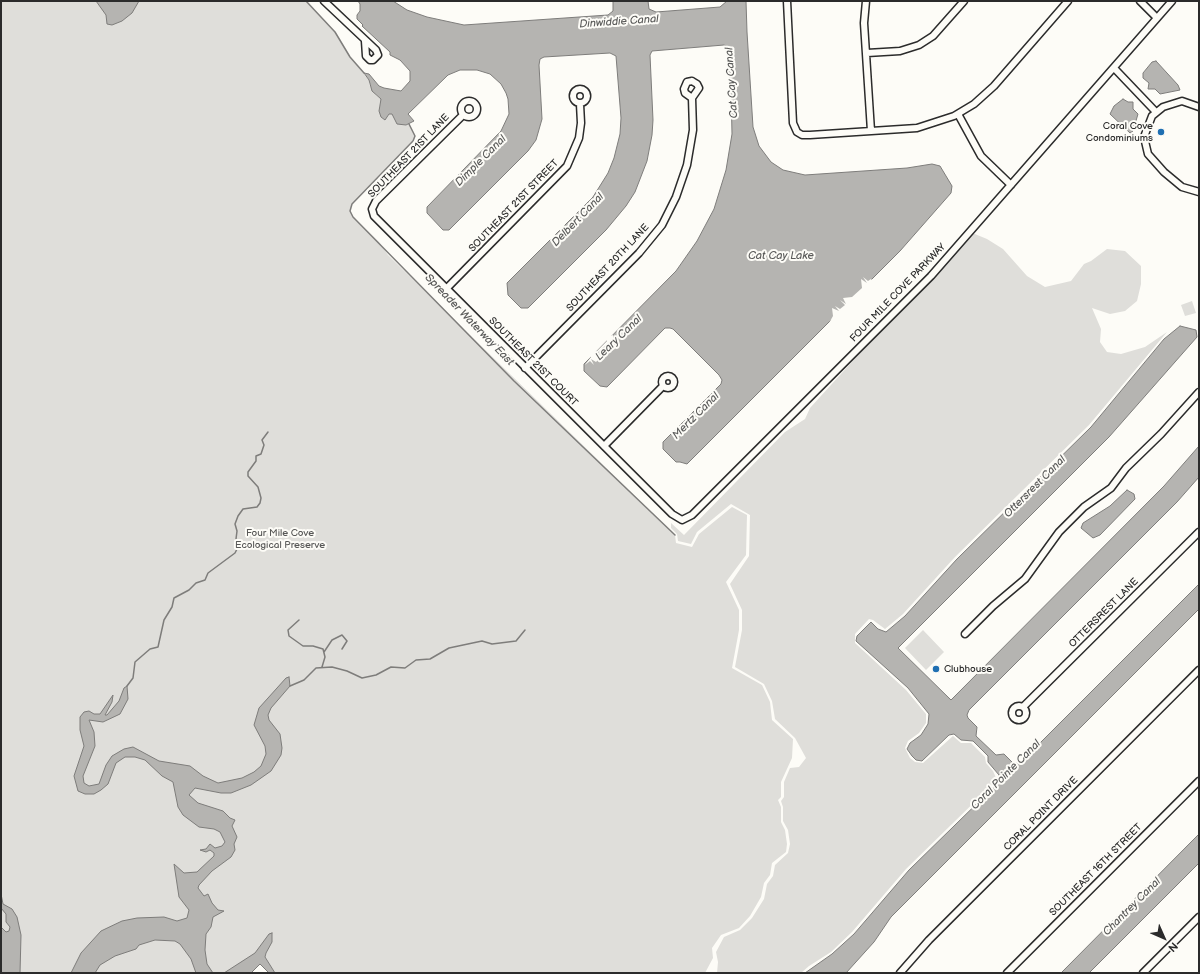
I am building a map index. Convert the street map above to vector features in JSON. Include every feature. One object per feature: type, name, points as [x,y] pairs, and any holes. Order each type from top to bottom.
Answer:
[{"type":"street","points":[[324,1],[365,41]]},
{"type":"street","points":[[787,1],[793,123],[797,132],[802,135],[927,126],[958,114],[974,104],[994,86],[1068,1]]},
{"type":"street","points":[[866,1],[864,16],[871,131]]},
{"type":"street","points":[[867,53],[900,51],[919,46],[933,36],[964,1]]},
{"type":"street","points":[[1140,1],[1157,18]]},
{"type":"street","name":"FOUR MILE COVE PARKWAY","points":[[684,519],[692,515],[924,283],[1173,1]]},
{"type":"street","points":[[1114,68],[1155,112]]},
{"type":"street","name":"SOUTHEAST 20TH LANE","points":[[525,368],[639,253],[664,222],[676,197],[687,165],[692,130],[692,98]]},
{"type":"street","points":[[1199,107],[1189,102],[1177,101],[1155,112],[1145,132],[1144,143],[1148,154],[1177,184],[1199,192]]},
{"type":"street","name":"SOUTHEAST 21ST STREET","points":[[446,289],[567,166],[579,138],[581,123],[580,104]]},
{"type":"street","points":[[958,114],[981,156],[1011,185]]},
{"type":"street","name":"SOUTHEAST 21ST LANE","points":[[372,212],[376,202],[463,115]]},
{"type":"street","name":"SOUTHEAST 21ST COURT","points":[[372,212],[377,220],[674,516],[679,520],[684,519]]},
{"type":"street","points":[[604,446],[663,386]]},
{"type":"street","points":[[965,634],[993,606],[1025,579],[1059,532],[1084,507],[1111,488],[1126,468],[1161,434],[1199,392]]},
{"type":"street","name":"OTTERSREST LANE","points":[[1023,707],[1199,532]]},
{"type":"street","name":"CORAL POINT DRIVE","points":[[900,973],[929,940],[1199,670]]},
{"type":"street","name":"SOUTHEAST 16TH STREET","points":[[1007,973],[1199,781]]},
{"type":"street","points":[[1143,973],[1199,917]]},
{"type":"green space","name":"Four Mile Cove Ecological Preserve","points":[[1,1],[306,1],[335,32],[350,57],[369,80],[370,86],[376,95],[381,99],[382,102],[379,107],[387,117],[389,114],[393,114],[406,125],[409,124],[415,136],[413,141],[352,204],[350,211],[353,217],[379,242],[388,255],[675,535],[676,543],[692,547],[699,534],[732,507],[747,515],[746,555],[726,582],[739,610],[739,630],[732,668],[762,685],[770,702],[772,720],[793,739],[792,758],[781,782],[781,797],[778,800],[781,807],[781,822],[785,830],[787,844],[786,852],[772,863],[770,875],[764,883],[761,897],[750,916],[739,928],[721,935],[712,948],[713,958],[705,973],[275,973],[265,957],[266,953],[246,973],[1,973]]},
{"type":"green space","points":[[970,232],[987,239],[1003,249],[1027,276],[1045,287],[1071,281],[1084,264],[1091,261],[1107,249],[1125,251],[1141,266],[1141,284],[1137,301],[1125,311],[1110,314],[1092,308],[1101,329],[1100,342],[1107,352],[1121,354],[1145,347],[1167,332],[1089,425],[955,557],[903,614],[885,629],[873,620],[869,619],[855,634],[855,643],[906,690],[926,714],[926,723],[919,733],[908,741],[905,748],[910,758],[915,762],[923,763],[953,736],[961,743],[971,743],[985,757],[986,763],[993,771],[997,780],[906,869],[852,932],[831,952],[801,973],[717,973],[718,962],[716,952],[724,937],[740,930],[752,918],[764,899],[767,884],[773,876],[775,865],[788,853],[790,844],[788,830],[783,821],[783,807],[781,801],[784,797],[784,782],[790,768],[799,767],[806,758],[795,738],[775,719],[772,701],[764,684],[735,667],[742,630],[742,610],[730,584],[749,556],[750,515],[731,504],[697,532],[691,544],[678,541],[677,534],[671,528],[671,523],[684,535],[785,432],[805,419],[810,408]]},
{"type":"green space","points":[[1192,301],[1196,313],[1185,316],[1181,305]]},
{"type":"green space","points":[[923,630],[944,652],[926,670],[905,648]]},
{"type":"water","points":[[96,1],[139,1],[132,13],[122,21],[112,25],[107,24],[106,15]]},
{"type":"water","points":[[358,1],[393,1],[407,10],[427,17],[464,25],[608,15],[613,11],[613,1],[648,1],[649,9],[656,12],[720,7],[727,1],[746,1],[753,127],[759,146],[771,162],[783,170],[805,175],[907,168],[932,164],[940,166],[952,186],[951,193],[900,251],[687,464],[676,462],[663,449],[663,442],[721,384],[722,380],[719,375],[673,329],[670,328],[665,328],[607,387],[600,386],[584,371],[584,364],[676,271],[697,241],[714,209],[726,170],[732,134],[731,89],[726,46],[652,51],[650,55],[653,120],[652,135],[647,161],[635,192],[626,206],[606,230],[528,308],[521,308],[508,295],[507,283],[593,197],[608,173],[614,158],[620,134],[621,118],[616,56],[610,53],[544,57],[540,59],[542,119],[536,140],[528,151],[449,230],[443,230],[427,213],[427,207],[501,131],[509,114],[506,93],[501,84],[490,74],[477,70],[460,70],[448,75],[408,114],[414,121],[406,125],[397,124],[392,114],[389,114],[385,120],[381,117],[379,111],[381,99],[372,91],[369,80],[364,73],[369,74],[379,86],[401,91],[410,81],[410,71],[400,60],[390,55],[390,52],[362,26],[363,25],[357,19],[357,15],[360,11],[360,4]]},
{"type":"water","points":[[1156,61],[1178,85],[1180,90],[1160,94],[1155,89],[1148,89],[1149,83],[1143,78],[1143,73],[1152,62]]},
{"type":"water","points":[[1123,99],[1128,102],[1133,102],[1133,109],[1138,114],[1133,131],[1130,133],[1110,114],[1114,106]]},
{"type":"water","points":[[1180,326],[1196,330],[1197,337],[1109,437],[898,648],[951,700],[1164,486],[1199,446],[1199,477],[1177,502],[969,710],[967,715],[968,718],[977,727],[976,736],[996,755],[1004,754],[1013,763],[1020,763],[1199,584],[1199,609],[891,917],[874,942],[846,973],[805,973],[832,954],[854,934],[909,870],[1000,781],[999,775],[988,762],[988,756],[973,741],[961,740],[954,734],[949,735],[922,761],[916,760],[912,756],[907,749],[910,743],[921,735],[928,724],[929,714],[908,688],[856,641],[857,636],[871,622],[878,629],[886,632],[905,616],[957,559],[1091,427],[1164,339]]},
{"type":"water","points":[[1127,490],[1134,494],[1135,499],[1100,535],[1093,538],[1081,528],[1083,523],[1110,506]]},
{"type":"water","points":[[289,677],[290,686],[271,708],[268,715],[269,720],[280,734],[282,748],[281,755],[271,771],[251,785],[231,793],[221,793],[195,788],[189,795],[198,803],[223,811],[230,818],[235,820],[232,826],[237,837],[234,844],[235,850],[231,857],[212,871],[198,888],[204,896],[208,894],[212,903],[218,910],[224,911],[213,917],[211,927],[206,934],[205,950],[207,964],[213,973],[196,973],[191,959],[180,944],[175,941],[155,940],[139,945],[136,949],[115,956],[100,965],[95,973],[71,973],[81,953],[101,931],[122,921],[137,918],[164,917],[177,921],[187,918],[189,910],[179,897],[174,864],[184,873],[197,872],[214,856],[214,853],[210,850],[206,852],[200,850],[206,849],[210,844],[215,848],[222,846],[225,842],[220,832],[214,829],[199,827],[183,815],[178,807],[173,782],[162,776],[145,760],[135,757],[125,757],[116,763],[108,784],[101,790],[94,794],[85,794],[78,791],[74,776],[84,746],[80,730],[80,717],[84,712],[89,711],[94,714],[100,714],[113,695],[112,702],[105,715],[107,715],[119,701],[124,688],[127,686],[128,699],[120,714],[103,722],[89,720],[94,732],[95,746],[83,776],[84,783],[89,786],[99,784],[106,765],[112,756],[124,749],[133,747],[159,761],[190,766],[203,776],[218,783],[242,778],[254,772],[261,766],[266,754],[265,746],[254,725],[259,708],[286,678]]},
{"type":"water","name":"Chantrey Canal","points":[[1199,834],[1199,863],[1089,973],[1061,973]]},
{"type":"water","points":[[1,894],[3,904],[12,909],[17,917],[21,935],[20,973],[1,973],[1,927],[6,932],[9,931],[10,927],[6,922],[6,914],[1,908]]},
{"type":"water","points":[[272,933],[272,942],[265,957],[275,973],[269,973],[260,964],[251,973],[224,973],[255,953],[269,934]]},
{"type":"pier","points":[[863,277],[868,281],[871,279],[873,281],[829,323],[833,316],[832,308],[839,311],[835,306],[840,309],[845,305],[840,300],[846,304],[843,298],[852,297],[862,288],[861,279],[867,283]]},
{"type":"pier","points":[[613,335],[613,342],[607,349],[609,342],[595,355],[600,358],[596,362],[591,359],[594,365],[590,361],[585,365],[591,357],[590,355],[594,352],[595,353],[607,341],[606,339]]},
{"type":"waterway","name":"Spreader Waterway East","points":[[306,1],[335,32],[350,57],[364,73]]},
{"type":"waterway","name":"Spreader Waterway East","points":[[409,124],[415,136],[413,141],[352,204],[350,211],[353,217],[514,381],[675,535]]},
{"type":"waterway","points":[[127,686],[133,678],[135,662],[150,649],[158,647],[164,620],[172,607],[174,598],[189,590],[196,583],[205,580],[208,573],[235,553],[239,545],[236,539],[237,531],[235,524],[238,516],[243,509],[257,507],[260,503],[261,498],[258,487],[248,476],[248,472],[256,461],[256,456],[261,454],[264,445],[262,440],[268,432]]},
{"type":"waterway","points":[[299,620],[288,630],[289,636],[303,646],[313,646],[323,649],[325,657],[322,667]]},
{"type":"waterway","points":[[290,686],[304,680],[316,668],[332,667],[347,671],[362,678],[376,675],[391,667],[405,668],[416,660],[430,659],[449,648],[482,641],[492,644],[516,641],[525,630]]},
{"type":"waterway","points":[[324,652],[332,640],[342,635],[347,641],[342,649]]},
{"type":"place","name":"Coral Cove Condominiums","points":[[1161,132]]},
{"type":"place","name":"Clubhouse","points":[[936,669]]},
{"type":"water label","name":"Dinwiddie Canal","points":[[619,22]]},
{"type":"water label","name":"Cat Cay Canal","points":[[732,83]]},
{"type":"water label","name":"Dimple Canal","points":[[481,161]]},
{"type":"water label","name":"Delbert Canal","points":[[578,220]]},
{"type":"water label","name":"Cat Cay Lake","points":[[781,256]]},
{"type":"water label","name":"Leary Canal","points":[[619,338]]},
{"type":"water label","name":"Mertz Canal","points":[[696,416]]},
{"type":"water label","name":"Ottersrest Canal","points":[[1035,487]]},
{"type":"water label","name":"Coral Pointe Canal","points":[[1006,775]]}]
